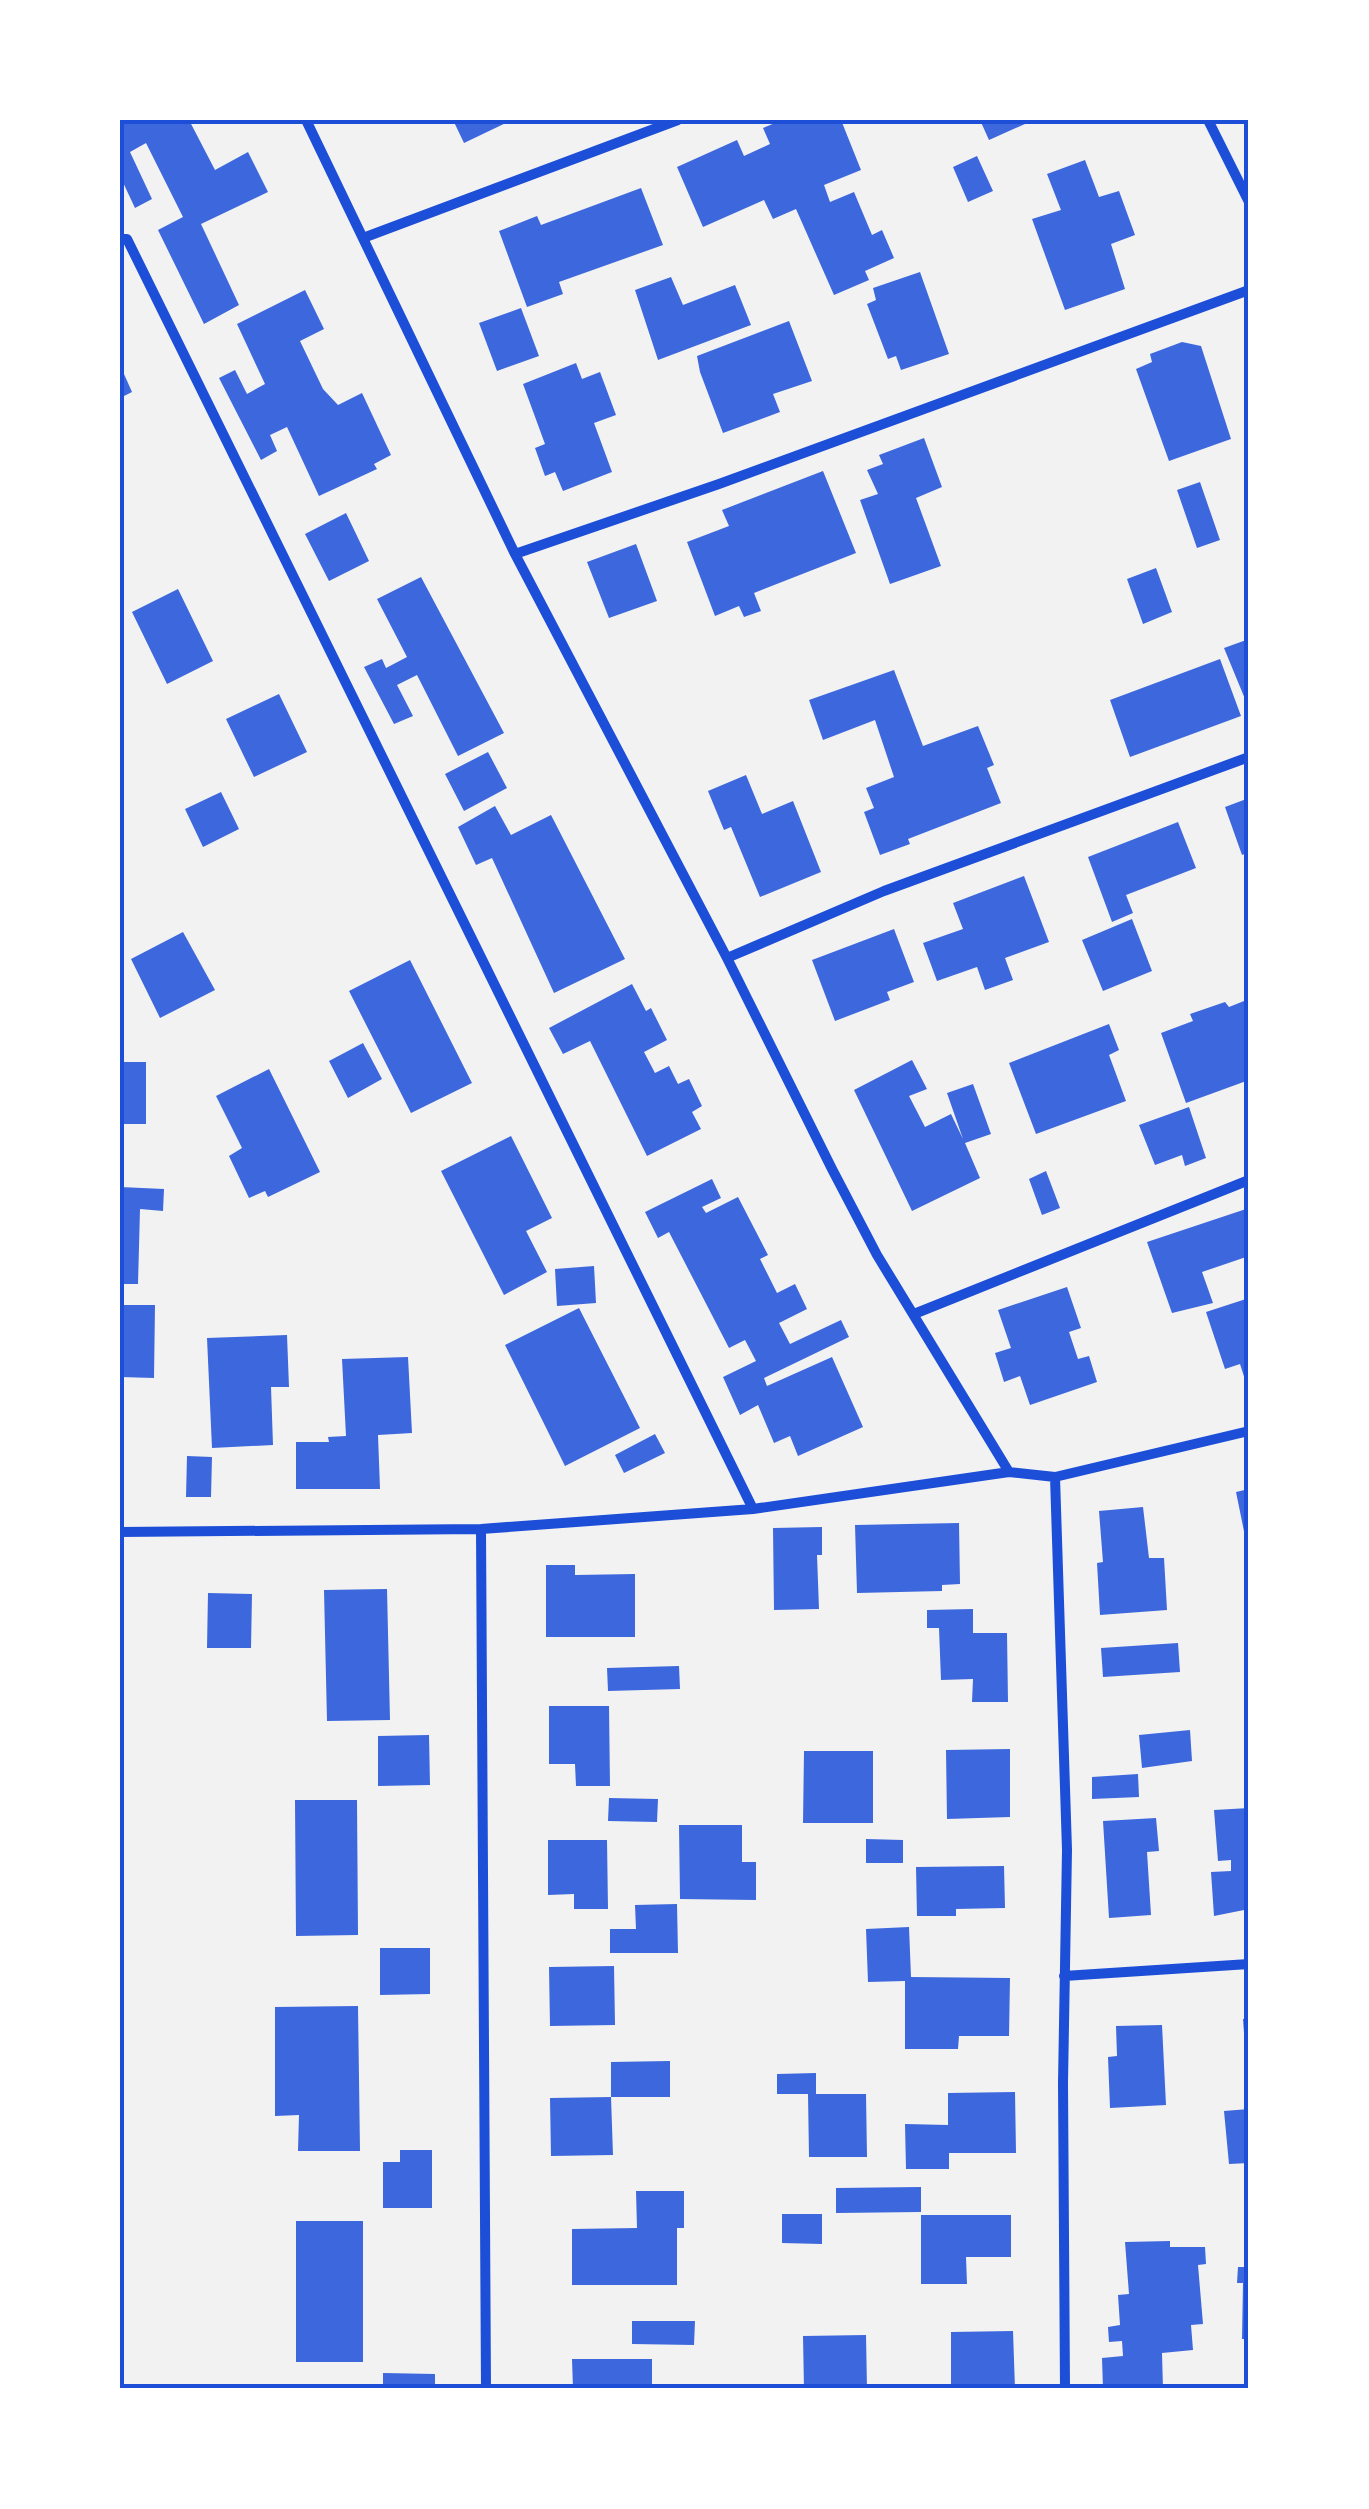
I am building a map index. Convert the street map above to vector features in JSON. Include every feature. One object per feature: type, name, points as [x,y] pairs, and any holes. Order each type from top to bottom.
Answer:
[{"type":"street","points":[[306,120],[515,554],[727,958],[868,1238],[1008,1472]]},
{"type":"street","points":[[363,238],[678,120]]},
{"type":"street","points":[[1208,120],[1249,202]]},
{"type":"street","points":[[123,239],[753,1510]]},
{"type":"street","points":[[515,554],[719,484],[1249,290]]},
{"type":"street","points":[[727,958],[884,891],[1249,757]]},
{"type":"street","points":[[914,1314],[1249,1180]]},
{"type":"street","points":[[120,1532],[481,1528],[753,1510],[1008,1472],[1055,1477],[1249,1431]]},
{"type":"street","points":[[1055,1477],[1067,1850],[1065,2389]]},
{"type":"street","points":[[481,1528],[486,2389]]},
{"type":"street","points":[[1064,1976],[1249,1964]]},
{"type":"building","points":[[130,120],[189,120],[215,170],[248,152],[268,192],[201,224],[239,305],[204,324],[158,230],[183,217],[146,143],[130,152],[152,199],[135,208],[120,176],[120,125]]},
{"type":"building","points":[[453,120],[512,120],[464,143]]},
{"type":"building","points":[[782,120],[841,120],[861,170],[824,185],[830,202],[854,192],[872,235],[882,230],[894,258],[865,271],[869,280],[834,295],[796,209],[773,219],[764,200],[703,227],[677,167],[737,140],[744,156],[770,144],[763,128]]},
{"type":"building","points":[[980,120],[1034,120],[989,140]]},
{"type":"building","points":[[977,156],[993,191],[968,202],[953,167]]},
{"type":"building","points":[[1085,160],[1099,197],[1119,191],[1135,235],[1111,244],[1125,289],[1065,310],[1032,219],[1061,210],[1047,174]]},
{"type":"building","points":[[641,188],[663,245],[559,282],[563,294],[527,307],[499,231],[537,216],[541,225]]},
{"type":"building","points":[[920,272],[949,354],[901,370],[896,356],[888,359],[867,304],[876,300],[873,288]]},
{"type":"building","points":[[671,277],[683,305],[735,285],[751,325],[658,360],[635,290]]},
{"type":"building","points":[[305,290],[324,329],[300,341],[323,389],[338,405],[362,393],[391,455],[374,464],[377,469],[319,496],[287,427],[270,435],[277,451],[261,460],[219,378],[235,370],[247,394],[265,384],[237,324]]},
{"type":"building","points":[[521,308],[539,356],[497,371],[479,323]]},
{"type":"building","points":[[789,321],[812,381],[773,394],[780,412],[723,433],[697,356]]},
{"type":"building","points":[[1182,342],[1201,346],[1231,439],[1169,461],[1136,369],[1152,362],[1150,354]]},
{"type":"building","points":[[576,363],[582,379],[600,372],[616,415],[594,423],[612,472],[563,491],[555,472],[545,476],[535,448],[545,444],[523,384]]},
{"type":"building","points":[[120,365],[132,392],[120,398]]},
{"type":"building","points":[[924,438],[942,487],[916,498],[941,566],[890,584],[860,500],[878,494],[867,470],[883,464],[879,455]]},
{"type":"building","points":[[823,471],[856,553],[754,593],[761,611],[744,617],[739,606],[715,616],[687,542],[729,526],[722,510]]},
{"type":"building","points":[[1200,482],[1220,540],[1197,548],[1177,490]]},
{"type":"building","points":[[346,513],[369,561],[329,581],[305,534]]},
{"type":"building","points":[[636,544],[657,601],[609,618],[587,562]]},
{"type":"building","points":[[1156,568],[1172,612],[1143,624],[1127,579]]},
{"type":"building","points":[[421,577],[504,733],[458,756],[417,675],[397,685],[413,716],[394,724],[364,667],[382,659],[386,668],[407,657],[377,599]]},
{"type":"building","points":[[178,589],[213,661],[167,684],[132,612]]},
{"type":"building","points":[[1249,639],[1249,697],[1245,699],[1224,648]]},
{"type":"building","points":[[1220,659],[1241,716],[1130,757],[1110,700]]},
{"type":"building","points":[[894,670],[923,746],[978,726],[994,765],[987,768],[1001,803],[908,839],[910,844],[880,855],[864,812],[874,808],[866,788],[894,777],[875,720],[823,740],[809,700]]},
{"type":"building","points":[[279,694],[307,752],[254,777],[226,719]]},
{"type":"building","points":[[488,752],[507,788],[464,811],[445,774]]},
{"type":"building","points":[[746,775],[762,814],[793,801],[821,872],[760,897],[731,827],[724,830],[708,791]]},
{"type":"building","points":[[221,792],[239,829],[203,847],[185,809]]},
{"type":"building","points":[[1249,798],[1249,852],[1242,855],[1225,807]]},
{"type":"building","points":[[495,806],[511,835],[551,815],[625,959],[554,993],[492,858],[476,865],[458,827]]},
{"type":"building","points":[[1178,822],[1196,868],[1126,895],[1133,913],[1112,922],[1088,857]]},
{"type":"building","points":[[1024,876],[1049,942],[1005,958],[1013,980],[985,990],[977,967],[937,981],[923,943],[963,929],[953,903]]},
{"type":"building","points":[[1132,919],[1152,971],[1103,991],[1082,940]]},
{"type":"building","points":[[894,929],[914,982],[887,992],[890,1000],[835,1021],[812,960]]},
{"type":"building","points":[[183,932],[215,990],[160,1018],[131,959]]},
{"type":"building","points":[[410,960],[472,1083],[411,1113],[349,991]]},
{"type":"building","points":[[632,984],[646,1011],[651,1008],[667,1040],[644,1052],[655,1073],[669,1066],[678,1084],[689,1079],[702,1106],[692,1112],[701,1129],[647,1156],[590,1041],[563,1054],[549,1028]]},
{"type":"building","points":[[1249,999],[1249,1080],[1186,1103],[1161,1033],[1193,1021],[1190,1014],[1225,1002],[1229,1007]]},
{"type":"building","points":[[1109,1024],[1119,1050],[1109,1055],[1126,1101],[1036,1134],[1009,1063]]},
{"type":"building","points":[[363,1043],[382,1079],[348,1098],[329,1061]]},
{"type":"building","points":[[912,1060],[927,1089],[909,1096],[925,1127],[951,1114],[963,1139],[947,1093],[973,1084],[991,1134],[965,1143],[980,1178],[912,1211],[854,1090]]},
{"type":"building","points":[[120,1062],[146,1062],[146,1124],[120,1124]]},
{"type":"building","points":[[269,1069],[320,1172],[268,1197],[265,1191],[249,1198],[229,1156],[242,1148],[216,1096]]},
{"type":"building","points":[[1189,1107],[1206,1158],[1185,1166],[1182,1155],[1155,1165],[1139,1125]]},
{"type":"building","points":[[511,1136],[552,1218],[526,1231],[547,1272],[504,1295],[441,1171]]},
{"type":"building","points":[[1046,1171],[1060,1208],[1042,1215],[1029,1179]]},
{"type":"building","points":[[712,1179],[721,1198],[702,1207],[706,1213],[738,1197],[768,1255],[760,1259],[777,1293],[795,1284],[807,1309],[779,1323],[790,1344],[841,1320],[849,1337],[764,1378],[767,1386],[832,1357],[863,1427],[798,1456],[790,1436],[774,1443],[758,1405],[740,1415],[723,1377],[756,1361],[745,1340],[729,1348],[669,1232],[658,1238],[645,1212]]},
{"type":"building","points":[[120,1187],[164,1189],[163,1211],[140,1209],[138,1284],[120,1284]]},
{"type":"building","points":[[1249,1208],[1249,1256],[1202,1272],[1213,1303],[1172,1313],[1147,1242]]},
{"type":"building","points":[[594,1266],[596,1303],[557,1306],[555,1269]]},
{"type":"building","points":[[1067,1287],[1081,1328],[1069,1332],[1078,1359],[1089,1356],[1097,1382],[1030,1405],[1020,1376],[1004,1382],[995,1353],[1011,1348],[998,1310]]},
{"type":"building","points":[[1249,1298],[1248,1389],[1240,1364],[1225,1369],[1206,1312]]},
{"type":"building","points":[[120,1305],[155,1305],[154,1378],[120,1377]]},
{"type":"building","points":[[579,1308],[640,1428],[565,1466],[505,1345]]},
{"type":"building","points":[[287,1335],[289,1387],[271,1387],[273,1445],[212,1448],[207,1338]]},
{"type":"building","points":[[408,1357],[412,1433],[378,1435],[380,1489],[296,1489],[296,1442],[329,1442],[328,1437],[346,1436],[342,1359]]},
{"type":"building","points":[[655,1434],[665,1453],[624,1473],[615,1455]]},
{"type":"building","points":[[187,1456],[212,1457],[211,1497],[186,1497]]},
{"type":"building","points":[[1249,1489],[1249,1546],[1247,1546],[1236,1492]]},
{"type":"building","points":[[1143,1507],[1149,1558],[1164,1558],[1167,1610],[1100,1615],[1097,1563],[1103,1562],[1099,1511]]},
{"type":"building","points":[[959,1523],[960,1584],[942,1585],[942,1591],[857,1593],[855,1525]]},
{"type":"building","points":[[822,1527],[822,1555],[817,1555],[819,1609],[774,1610],[773,1528]]},
{"type":"building","points":[[546,1565],[575,1565],[575,1575],[635,1574],[635,1637],[546,1637]]},
{"type":"building","points":[[387,1589],[390,1720],[327,1721],[324,1590]]},
{"type":"building","points":[[208,1593],[252,1594],[251,1648],[207,1648]]},
{"type":"building","points":[[973,1609],[973,1633],[1007,1633],[1008,1702],[972,1702],[973,1679],[941,1680],[939,1628],[927,1628],[927,1610]]},
{"type":"building","points":[[1178,1643],[1180,1672],[1103,1677],[1101,1648]]},
{"type":"building","points":[[679,1666],[680,1689],[608,1691],[607,1668]]},
{"type":"building","points":[[549,1706],[609,1706],[610,1786],[576,1786],[575,1764],[549,1764]]},
{"type":"building","points":[[1190,1730],[1192,1761],[1142,1768],[1139,1735]]},
{"type":"building","points":[[429,1735],[430,1785],[378,1786],[378,1736]]},
{"type":"building","points":[[1010,1749],[1010,1817],[947,1819],[946,1750]]},
{"type":"building","points":[[804,1751],[873,1751],[873,1823],[803,1823]]},
{"type":"building","points":[[1138,1774],[1139,1797],[1092,1799],[1092,1777]]},
{"type":"building","points":[[609,1798],[658,1799],[657,1822],[608,1821]]},
{"type":"building","points":[[295,1800],[357,1800],[358,1935],[296,1936]]},
{"type":"building","points":[[1249,1808],[1249,1909],[1214,1916],[1211,1872],[1231,1871],[1231,1860],[1218,1861],[1214,1810]]},
{"type":"building","points":[[1156,1818],[1159,1851],[1147,1852],[1151,1915],[1109,1918],[1103,1821]]},
{"type":"building","points":[[679,1825],[742,1825],[742,1862],[756,1862],[756,1900],[680,1899]]},
{"type":"building","points":[[866,1839],[903,1840],[903,1863],[866,1863]]},
{"type":"building","points":[[548,1840],[607,1840],[608,1909],[574,1909],[574,1894],[548,1895]]},
{"type":"building","points":[[1004,1866],[1005,1908],[956,1909],[956,1916],[917,1916],[916,1867]]},
{"type":"building","points":[[677,1904],[678,1953],[610,1953],[610,1929],[636,1929],[635,1905]]},
{"type":"building","points":[[909,1927],[911,1977],[1010,1978],[1009,2036],[959,2036],[958,2049],[905,2049],[905,1981],[868,1982],[866,1929]]},
{"type":"building","points":[[380,1948],[430,1948],[430,1994],[380,1995]]},
{"type":"building","points":[[614,1966],[615,2025],[550,2026],[549,1967]]},
{"type":"building","points":[[358,2006],[360,2151],[298,2151],[299,2115],[275,2116],[275,2007]]},
{"type":"building","points":[[1249,2018],[1249,2061],[1246,2061],[1243,2019]]},
{"type":"building","points":[[1162,2025],[1166,2105],[1110,2108],[1108,2057],[1117,2056],[1116,2026]]},
{"type":"building","points":[[670,2061],[670,2097],[611,2097],[611,2062]]},
{"type":"building","points":[[816,2073],[816,2094],[866,2094],[867,2157],[809,2157],[808,2094],[777,2094],[777,2074]]},
{"type":"building","points":[[1015,2092],[1016,2153],[949,2153],[949,2169],[906,2169],[905,2124],[948,2125],[948,2093]]},
{"type":"building","points":[[611,2097],[613,2155],[551,2156],[550,2098]]},
{"type":"building","points":[[1249,2109],[1249,2163],[1229,2164],[1224,2111]]},
{"type":"building","points":[[400,2150],[432,2150],[432,2208],[383,2208],[383,2162],[400,2162]]},
{"type":"building","points":[[921,2187],[921,2212],[836,2213],[836,2188]]},
{"type":"building","points":[[636,2191],[684,2191],[684,2228],[677,2228],[677,2285],[572,2285],[572,2229],[637,2228]]},
{"type":"building","points":[[782,2214],[822,2214],[822,2244],[782,2243]]},
{"type":"building","points":[[921,2215],[1011,2215],[1011,2257],[966,2257],[967,2284],[921,2284]]},
{"type":"building","points":[[296,2221],[363,2221],[363,2362],[296,2362]]},
{"type":"building","points":[[1170,2241],[1170,2247],[1205,2247],[1206,2264],[1198,2265],[1203,2324],[1191,2325],[1193,2350],[1162,2353],[1163,2389],[1103,2389],[1102,2358],[1123,2356],[1122,2341],[1109,2342],[1108,2327],[1120,2325],[1118,2295],[1129,2294],[1125,2242]]},
{"type":"building","points":[[1238,2267],[1249,2267],[1249,2339],[1242,2339],[1243,2283],[1237,2283]]},
{"type":"building","points":[[632,2321],[695,2321],[694,2345],[632,2344]]},
{"type":"building","points":[[1013,2331],[1015,2389],[951,2389],[951,2332]]},
{"type":"building","points":[[866,2335],[867,2389],[804,2389],[803,2336]]},
{"type":"building","points":[[572,2359],[652,2359],[652,2389],[573,2389]]},
{"type":"building","points":[[383,2373],[435,2374],[435,2389],[383,2389]]}]
